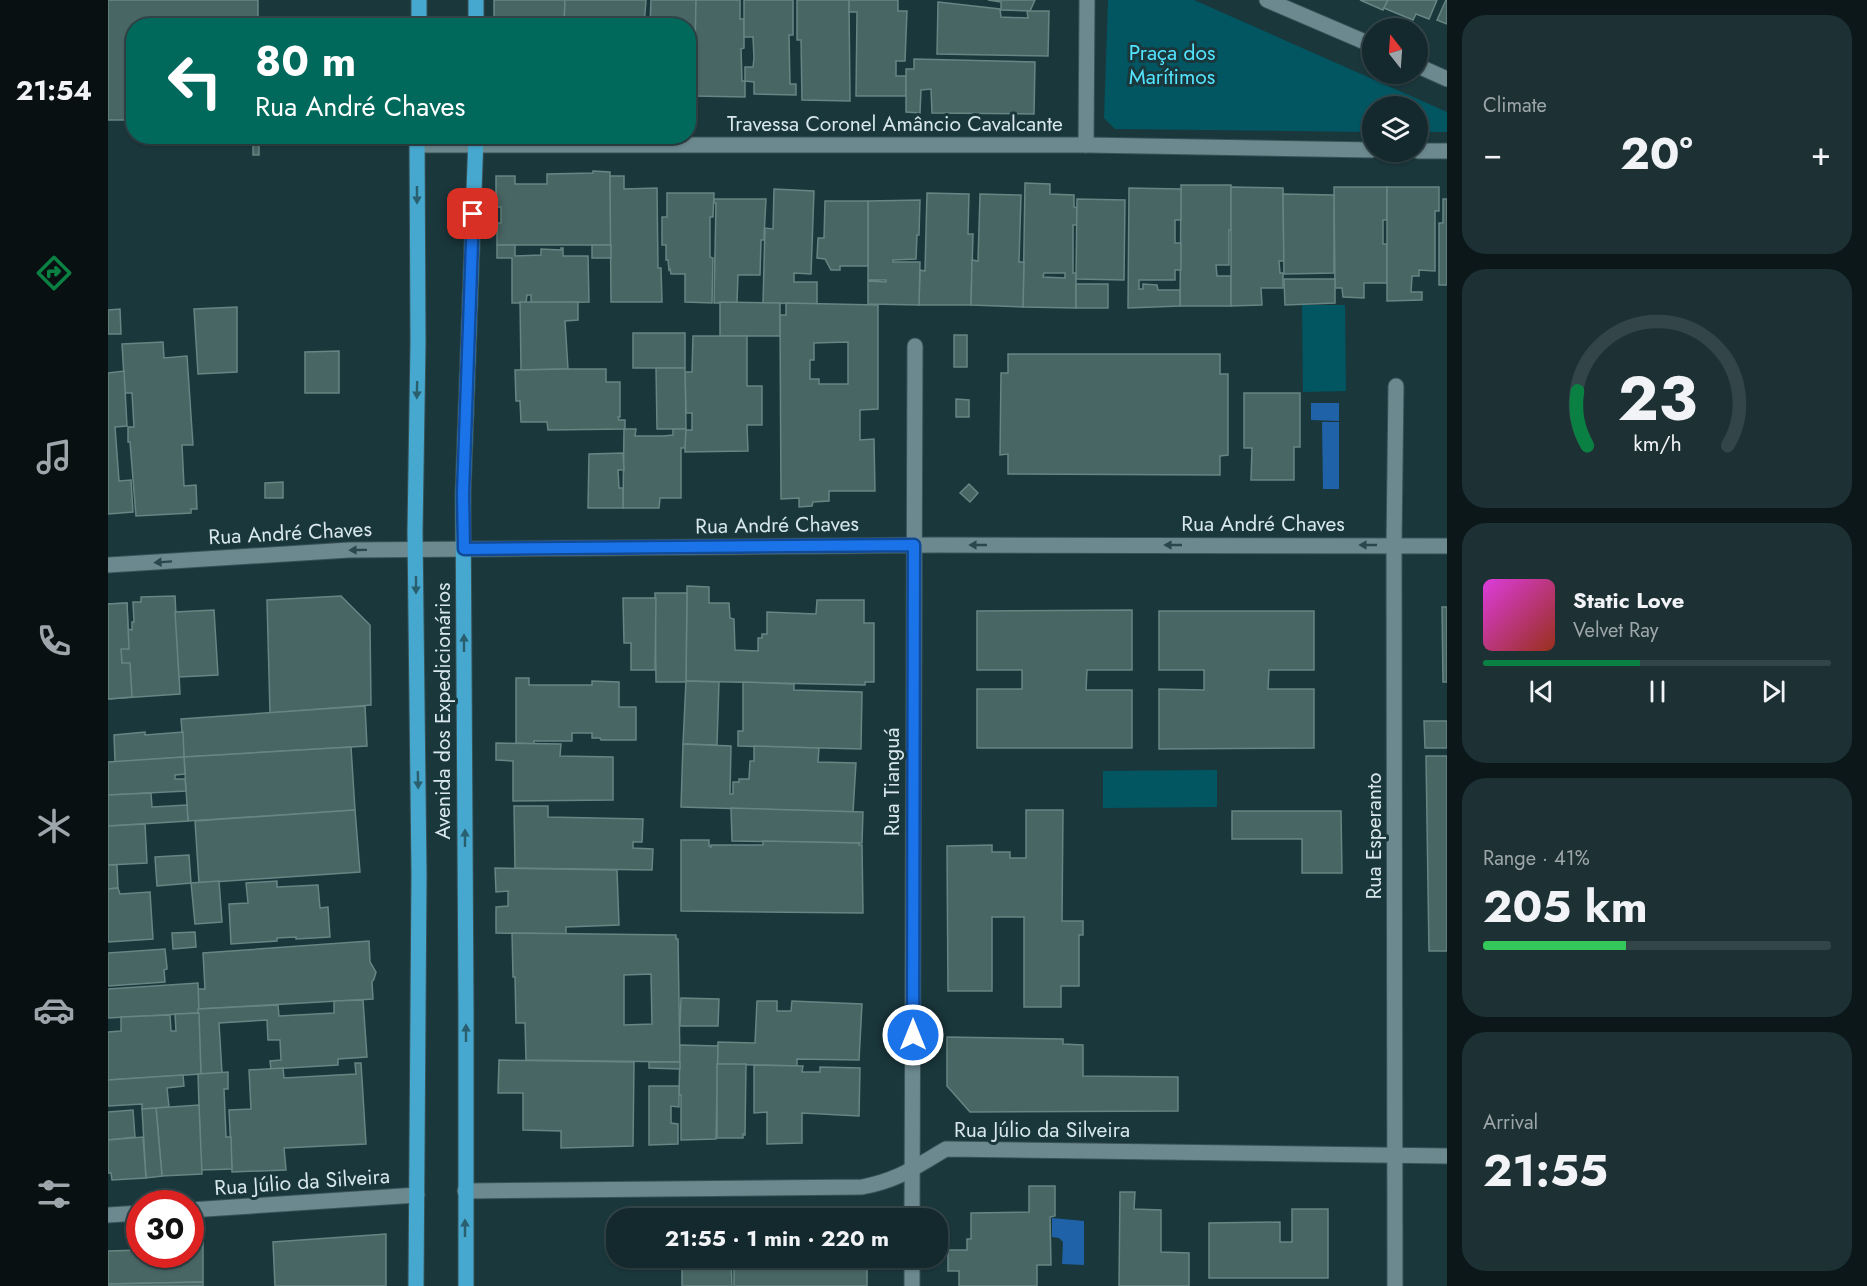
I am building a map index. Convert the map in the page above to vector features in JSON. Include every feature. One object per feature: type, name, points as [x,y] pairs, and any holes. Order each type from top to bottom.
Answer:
[{"type":"main road","points":[[419,0],[419,18]]},
{"type":"main road","points":[[476,0],[476,18]]},
{"type":"main road","name":"Avenida dos Expedicionários","points":[[416,1286],[419,874],[416,549],[417,144]]},
{"type":"main road","name":"Avenida dos Expedicionários","points":[[466,1286],[463,494],[476,144]]},
{"type":"street","points":[[1086,146],[1087,0]]},
{"type":"street","points":[[1267,0],[1362,41]]},
{"type":"street","points":[[1428,70],[1447,79]]},
{"type":"street","name":"Travessa Coronel Amâncio Cavalcante","points":[[696,142],[1362,150]]},
{"type":"street","points":[[1428,151],[1447,151]]},
{"type":"street","name":"Rua Tianguá","points":[[912,1208],[915,346]]},
{"type":"street","name":"Rua Esperanto","points":[[1395,1286],[1394,545],[1396,386]]},
{"type":"street","name":"Rua André Chaves","points":[[108,565],[349,550],[416,549],[914,545],[1447,546]]},
{"type":"street","name":"Rua Júlio da Silveira","points":[[465,1191],[862,1187],[884,1183],[912,1170],[946,1149],[1447,1156]]},
{"type":"street","name":"Rua Júlio da Silveira","points":[[204,1209],[417,1196]]},
{"type":"street","points":[[108,1215],[126,1214]]},
{"type":"street","points":[[912,1268],[912,1286]]},
{"type":"green space","name":"Praça dos Marítimos","points":[[1108,0],[1194,0],[1362,74],[1362,84],[1384,84],[1411,96],[1362,96],[1362,132],[1115,129],[1104,118]]},
{"type":"green space","name":"Praça dos Marítimos","points":[[1428,104],[1447,112],[1447,132],[1428,132]]},
{"type":"green space","points":[[1302,305],[1345,305],[1346,391],[1303,392]]},
{"type":"green space","points":[[1217,770],[1217,807],[1103,808],[1103,771]]},
{"type":"water","points":[[1311,403],[1339,403],[1339,421],[1311,420]]},
{"type":"water","points":[[1322,422],[1339,422],[1339,489],[1323,489]]},
{"type":"water","points":[[1052,1218],[1084,1221],[1084,1265],[1062,1264],[1063,1242],[1059,1238],[1052,1237]]},
{"type":"building","points":[[108,0],[258,0],[258,18],[126,18],[126,120],[108,120]]},
{"type":"building","points":[[494,0],[565,0],[564,18],[494,18]]},
{"type":"building","points":[[565,0],[646,0],[645,18],[564,18]]},
{"type":"building","points":[[651,0],[696,0],[696,18],[650,18]]},
{"type":"building","points":[[696,0],[740,0],[740,19],[744,19],[744,48],[741,49],[745,97],[696,96]]},
{"type":"building","points":[[744,0],[793,0],[793,35],[789,35],[790,84],[796,84],[796,95],[754,94],[754,82],[745,81],[745,67],[753,67],[754,58],[753,37],[744,37]]},
{"type":"building","points":[[797,0],[849,0],[850,101],[802,100],[801,40],[797,40]]},
{"type":"building","points":[[849,0],[898,0],[898,11],[907,11],[905,61],[896,61],[896,76],[906,76],[906,96],[856,96],[857,12],[849,12]]},
{"type":"building","points":[[988,0],[1035,0],[1030,11],[1001,10],[1001,2]]},
{"type":"building","points":[[1360,0],[1388,0],[1383,10]]},
{"type":"building","points":[[1388,0],[1437,0],[1429,19],[1416,14],[1414,18],[1408,18],[1384,8]]},
{"type":"building","points":[[1447,0],[1447,24],[1437,20]]},
{"type":"building","points":[[938,2],[1000,9],[1001,17],[1028,18],[1027,11],[1049,11],[1048,56],[937,54]]},
{"type":"building","points":[[914,59],[1035,62],[1034,114],[932,113],[931,89],[921,90],[920,113],[906,112],[906,69],[914,69]]},
{"type":"building","points":[[253,144],[259,144],[259,155],[253,155]]},
{"type":"building","points":[[593,171],[610,172],[611,245],[497,245],[497,223],[501,223],[501,207],[496,207],[496,176],[515,176],[515,184],[547,184],[547,174],[593,173]]},
{"type":"building","points":[[610,176],[624,176],[624,189],[657,188],[658,268],[661,268],[662,302],[611,302]]},
{"type":"building","points":[[1025,183],[1050,184],[1050,194],[1074,195],[1074,207],[1077,208],[1077,225],[1073,225],[1076,308],[1023,307]],"holes":[[[1044,273],[1065,273],[1065,278],[1043,277]]]},
{"type":"building","points":[[1181,185],[1231,185],[1229,265],[1216,265],[1217,276],[1231,276],[1231,306],[1180,306]]},
{"type":"building","points":[[1231,187],[1283,188],[1284,261],[1279,261],[1280,273],[1283,273],[1283,288],[1261,288],[1262,305],[1231,306]]},
{"type":"building","points":[[1334,187],[1387,187],[1387,220],[1383,220],[1383,244],[1387,244],[1387,283],[1364,283],[1364,298],[1343,297],[1342,288],[1335,288]]},
{"type":"building","points":[[1387,187],[1439,187],[1439,211],[1435,211],[1435,271],[1419,270],[1419,276],[1412,276],[1411,292],[1422,292],[1422,300],[1387,301]]},
{"type":"building","points":[[1129,188],[1181,189],[1181,220],[1175,220],[1175,243],[1181,243],[1181,270],[1175,270],[1175,280],[1139,280],[1139,289],[1143,289],[1143,284],[1157,285],[1158,290],[1180,290],[1180,306],[1128,308]]},
{"type":"building","points":[[774,189],[814,191],[811,274],[794,273],[794,282],[817,282],[817,304],[763,303],[765,228],[773,229]]},
{"type":"building","points":[[667,193],[714,193],[713,217],[710,217],[710,257],[713,258],[712,303],[685,302],[685,274],[671,274],[669,270],[666,245],[662,245],[662,217],[667,217]]},
{"type":"building","points":[[927,193],[969,194],[968,234],[973,234],[971,305],[919,305],[920,270],[925,271]]},
{"type":"building","points":[[980,194],[1021,195],[1019,262],[1024,262],[1023,307],[971,305],[972,260],[978,261]]},
{"type":"building","points":[[1283,194],[1334,195],[1334,273],[1284,274]]},
{"type":"building","points":[[714,199],[766,199],[760,275],[738,275],[737,303],[714,303],[716,203]]},
{"type":"building","points":[[1077,199],[1125,200],[1124,280],[1076,279]]},
{"type":"building","points":[[1443,199],[1447,199],[1447,285],[1439,285],[1439,223],[1443,223]]},
{"type":"building","points":[[920,200],[916,259],[893,260],[893,262],[920,262],[919,305],[868,304],[868,281],[886,282],[886,280],[868,280],[868,201]]},
{"type":"building","points":[[825,201],[868,201],[868,266],[840,266],[840,270],[831,270],[825,259],[817,258],[818,238],[824,238]]},
{"type":"building","points":[[497,245],[515,245],[515,256],[541,255],[541,249],[561,250],[563,248],[563,256],[588,256],[589,302],[531,303],[531,295],[527,295],[526,303],[512,303],[512,258],[497,258]]},
{"type":"building","points":[[592,245],[611,245],[611,258],[592,258]]},
{"type":"building","points":[[1284,279],[1335,279],[1335,303],[1285,305]]},
{"type":"building","points":[[1076,284],[1108,284],[1108,308],[1076,308]]},
{"type":"building","points":[[520,302],[578,302],[578,320],[565,321],[568,369],[521,370]]},
{"type":"building","points":[[720,302],[780,303],[780,336],[720,336]]},
{"type":"building","points":[[786,303],[878,305],[878,409],[860,410],[860,440],[874,439],[875,491],[829,491],[829,501],[813,502],[812,506],[799,507],[799,498],[781,499],[780,315],[786,315]],"holes":[[[848,342],[848,384],[819,384],[819,379],[810,379],[810,360],[814,360],[814,343]]]},
{"type":"building","points":[[237,307],[237,372],[198,374],[194,309]]},
{"type":"building","points":[[120,309],[121,334],[108,334],[108,310]]},
{"type":"building","points":[[633,333],[685,333],[685,368],[633,368]]},
{"type":"building","points":[[954,335],[967,335],[967,367],[954,367]]},
{"type":"building","points":[[693,336],[747,336],[747,386],[762,386],[762,425],[747,425],[748,451],[685,452],[685,430],[692,430],[692,413],[686,413],[685,372],[692,372]]},
{"type":"building","points":[[163,342],[164,358],[187,356],[193,445],[182,445],[184,486],[196,485],[197,509],[191,509],[191,513],[136,516],[130,442],[128,442],[128,427],[134,427],[132,393],[125,393],[122,344]]},
{"type":"building","points":[[339,351],[339,393],[305,393],[305,352]]},
{"type":"building","points":[[1008,354],[1220,354],[1220,374],[1228,374],[1228,455],[1220,456],[1220,475],[1008,474],[1008,454],[1000,455],[1001,373],[1008,373]]},
{"type":"building","points":[[656,368],[685,368],[686,429],[657,429]]},
{"type":"building","points":[[606,369],[606,382],[620,382],[620,417],[618,417],[619,420],[625,420],[625,429],[548,430],[547,422],[521,422],[520,401],[516,401],[515,370]]},
{"type":"building","points":[[124,371],[127,426],[115,427],[119,481],[131,480],[133,512],[108,514],[108,373]]},
{"type":"building","points":[[1244,393],[1300,393],[1300,447],[1294,447],[1294,480],[1251,480],[1252,448],[1244,448]]},
{"type":"building","points":[[956,399],[969,400],[969,417],[956,417]]},
{"type":"building","points":[[624,429],[636,429],[635,436],[663,436],[673,435],[673,429],[686,429],[685,448],[681,448],[681,498],[660,498],[659,508],[623,508]]},
{"type":"building","points":[[623,453],[624,470],[618,470],[619,488],[623,488],[623,508],[588,508],[589,454]]},
{"type":"building","points":[[283,482],[283,498],[265,498],[265,483]]},
{"type":"building","points":[[969,484],[978,493],[970,502],[960,493]]},
{"type":"building","points":[[687,586],[709,587],[709,603],[729,603],[730,618],[734,619],[735,650],[758,651],[758,638],[762,638],[762,634],[767,634],[767,612],[816,614],[817,600],[864,600],[864,623],[874,623],[874,682],[865,682],[865,685],[686,681]]},
{"type":"building","points":[[655,593],[687,593],[686,682],[656,682]]},
{"type":"building","points":[[175,596],[180,694],[108,699],[108,604],[127,603],[128,629],[132,630],[133,602],[141,602],[141,597]]},
{"type":"building","points":[[341,596],[370,625],[371,705],[270,713],[267,600]]},
{"type":"building","points":[[623,598],[656,598],[655,670],[631,670],[631,643],[624,643]]},
{"type":"building","points":[[127,603],[129,649],[121,649],[122,663],[130,663],[132,697],[108,699],[108,604]]},
{"type":"building","points":[[1442,607],[1447,607],[1447,682],[1443,682]]},
{"type":"building","points":[[214,610],[218,675],[179,677],[175,612]]},
{"type":"building","points":[[1132,610],[1132,670],[1087,670],[1086,690],[1132,690],[1132,748],[977,748],[977,689],[1022,689],[1022,670],[977,670],[977,611]]},
{"type":"building","points":[[1159,611],[1314,611],[1314,670],[1269,670],[1268,689],[1314,689],[1314,748],[1159,749],[1159,689],[1204,690],[1204,670],[1159,670]]},
{"type":"building","points":[[516,678],[529,678],[529,685],[592,685],[592,681],[619,682],[619,707],[636,707],[636,740],[601,740],[592,738],[592,733],[572,733],[572,741],[516,743]]},
{"type":"building","points":[[686,681],[719,682],[717,745],[683,744]]},
{"type":"building","points":[[743,682],[794,684],[794,690],[862,692],[861,749],[738,746],[738,731],[743,731]]},
{"type":"building","points":[[365,706],[367,746],[184,757],[181,719]]},
{"type":"building","points":[[1424,721],[1447,721],[1447,748],[1425,748]]},
{"type":"building","points":[[145,732],[145,735],[183,732],[184,757],[115,762],[114,735]]},
{"type":"building","points":[[496,743],[561,744],[560,756],[613,757],[613,800],[513,801],[513,761],[496,760]]},
{"type":"building","points":[[683,744],[731,746],[730,794],[733,794],[733,782],[739,782],[739,779],[749,779],[750,761],[754,761],[754,746],[819,748],[818,762],[856,763],[853,812],[681,807]]},
{"type":"building","points":[[351,747],[355,810],[188,821],[184,757]]},
{"type":"building","points":[[1426,756],[1447,756],[1447,951],[1429,951]]},
{"type":"building","points":[[184,757],[185,774],[175,775],[175,779],[185,779],[186,791],[108,795],[108,762]]},
{"type":"building","points":[[151,793],[152,807],[187,805],[188,821],[108,826],[108,795]]},
{"type":"building","points":[[514,806],[548,806],[548,817],[643,819],[642,842],[633,842],[633,848],[653,849],[652,870],[515,868]]},
{"type":"building","points":[[731,808],[863,812],[862,843],[732,841]]},
{"type":"building","points":[[355,810],[360,872],[199,883],[195,821]]},
{"type":"building","points":[[1026,810],[1063,810],[1062,921],[1083,921],[1083,935],[1079,935],[1079,986],[1061,986],[1061,1007],[1024,1007],[1024,917],[992,917],[992,991],[948,991],[947,846],[992,845],[992,852],[1010,852],[1010,858],[1026,858]]},
{"type":"building","points":[[1232,811],[1341,811],[1342,873],[1302,873],[1302,839],[1232,839]]},
{"type":"building","points":[[145,824],[147,863],[108,865],[108,826]]},
{"type":"building","points":[[681,840],[709,840],[711,847],[711,845],[763,845],[763,841],[859,843],[862,845],[863,913],[681,911]]},
{"type":"building","points":[[189,855],[191,883],[157,886],[155,857]]},
{"type":"building","points":[[108,865],[117,865],[118,888],[108,889]]},
{"type":"building","points":[[495,868],[617,870],[619,925],[566,927],[566,934],[496,933],[496,907],[508,906],[508,891],[496,892]]},
{"type":"building","points":[[219,881],[222,922],[195,924],[191,883]]},
{"type":"building","points":[[277,881],[277,887],[318,885],[320,908],[328,907],[330,937],[277,938],[277,941],[231,944],[229,904],[248,903],[246,883]]},
{"type":"building","points":[[118,888],[120,894],[150,892],[153,939],[108,942],[108,889]]},
{"type":"building","points":[[195,932],[196,947],[173,949],[172,933]]},
{"type":"building","points":[[512,933],[676,935],[678,939],[680,1062],[526,1060],[525,1023],[516,1023],[515,977],[513,977]],"holes":[[[651,974],[652,1024],[624,1025],[624,975]]]},
{"type":"building","points":[[369,941],[370,962],[376,972],[372,982],[373,999],[198,1009],[197,989],[205,989],[203,953]]},
{"type":"building","points":[[165,949],[167,969],[164,970],[165,982],[108,986],[108,953]]},
{"type":"building","points":[[198,983],[199,1013],[108,1018],[108,989]]},
{"type":"building","points":[[681,998],[719,999],[718,1026],[680,1026]]},
{"type":"building","points":[[363,1000],[367,1057],[338,1059],[338,1065],[271,1069],[270,1061],[281,1060],[280,1040],[268,1040],[267,1020],[219,1023],[222,1073],[201,1074],[198,1009],[278,1005],[279,1016],[334,1013],[334,1001]]},
{"type":"building","points":[[757,1001],[777,1001],[777,1011],[791,1011],[792,1001],[862,1004],[859,1060],[797,1059],[797,1066],[717,1064],[718,1042],[755,1043]]},
{"type":"building","points":[[199,1013],[201,1074],[108,1080],[108,1032],[121,1031],[121,1017],[170,1015],[171,1031],[176,1031],[175,1014]]},
{"type":"building","points":[[947,1037],[1063,1039],[1063,1044],[1083,1045],[1083,1076],[1178,1077],[1178,1111],[970,1112],[947,1086]]},
{"type":"building","points":[[680,1045],[718,1046],[716,1139],[681,1140]]},
{"type":"building","points":[[499,1060],[634,1062],[633,1146],[561,1148],[561,1131],[523,1130],[523,1093],[498,1093]]},
{"type":"building","points":[[649,1062],[680,1062],[680,1069],[649,1068]]},
{"type":"building","points":[[355,1063],[361,1063],[366,1144],[284,1148],[286,1170],[232,1172],[229,1110],[251,1109],[249,1070],[283,1068],[284,1078],[356,1074]]},
{"type":"building","points":[[717,1064],[746,1064],[745,1135],[743,1134],[743,1138],[717,1138]]},
{"type":"building","points":[[754,1065],[803,1066],[802,1072],[820,1072],[820,1067],[860,1068],[859,1116],[802,1113],[802,1143],[767,1144],[767,1112],[754,1113]]},
{"type":"building","points":[[228,1072],[228,1089],[224,1089],[226,1137],[231,1137],[232,1169],[201,1170],[198,1074]]},
{"type":"building","points":[[183,1075],[184,1086],[167,1088],[169,1107],[142,1109],[142,1104],[108,1106],[108,1080]]},
{"type":"building","points":[[649,1086],[679,1086],[679,1107],[671,1106],[671,1123],[678,1124],[678,1144],[649,1145]]},
{"type":"building","points":[[199,1105],[202,1174],[162,1176],[156,1108]]},
{"type":"building","points":[[156,1108],[162,1176],[146,1178],[142,1109]]},
{"type":"building","points":[[133,1110],[135,1137],[108,1140],[108,1112]]},
{"type":"building","points":[[143,1137],[146,1178],[112,1180],[111,1173],[108,1173],[108,1140]]},
{"type":"building","points":[[1029,1186],[1055,1186],[1055,1216],[1050,1217],[1051,1265],[1037,1265],[1037,1286],[959,1286],[959,1271],[948,1271],[948,1250],[967,1250],[967,1239],[971,1239],[971,1213],[1029,1212]]},
{"type":"building","points":[[1120,1192],[1135,1192],[1134,1209],[1161,1210],[1161,1252],[1189,1253],[1189,1286],[1119,1286]]},
{"type":"building","points":[[1292,1209],[1328,1209],[1328,1278],[1209,1278],[1209,1223],[1280,1222],[1280,1242],[1292,1242]]},
{"type":"building","points":[[386,1234],[386,1286],[275,1286],[273,1242]]},
{"type":"building","points":[[126,1250],[126,1268],[203,1268],[203,1282],[108,1284],[108,1251]]},
{"type":"building","points":[[682,1268],[731,1268],[732,1286],[682,1286]]},
{"type":"building","points":[[734,1268],[867,1268],[867,1286],[734,1286]]},
{"type":"building","points":[[203,1282],[203,1286],[108,1286],[108,1284]]},
{"type":"route","points":[[473,214],[463,494],[464,549],[914,545],[913,1035]]}]
